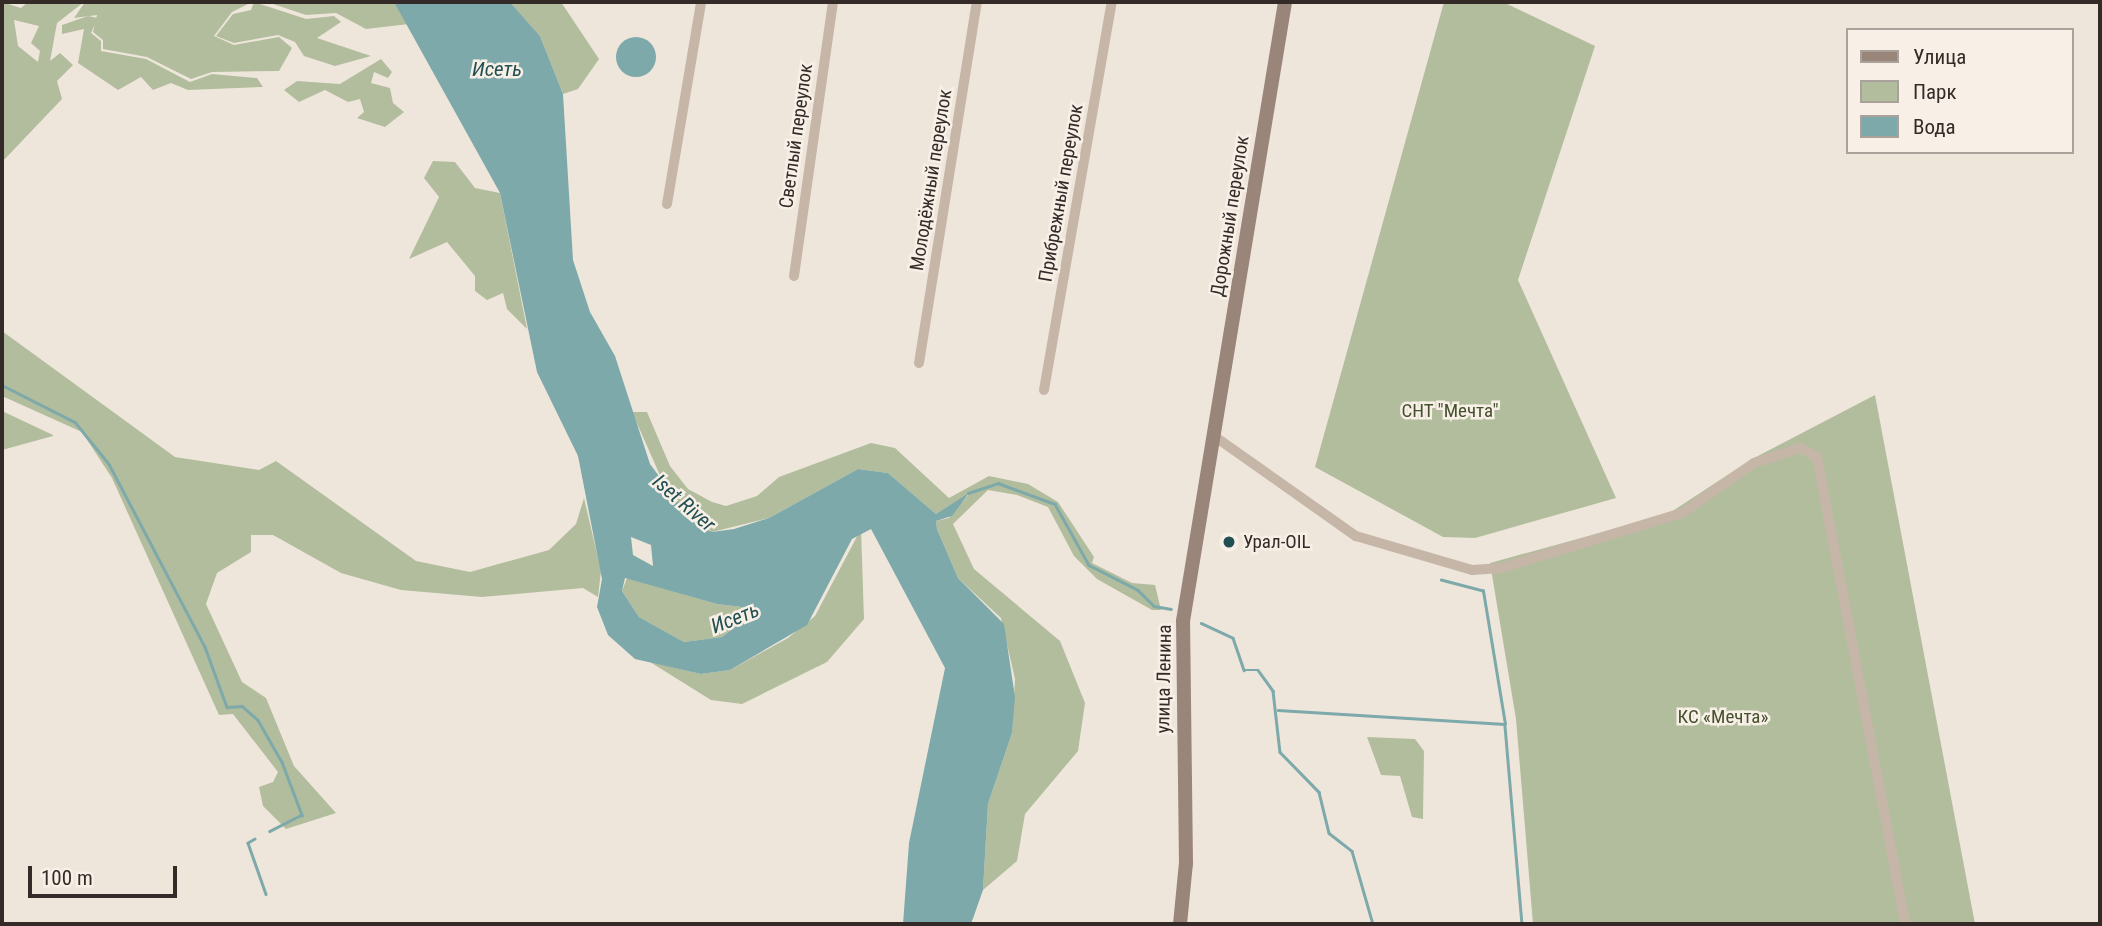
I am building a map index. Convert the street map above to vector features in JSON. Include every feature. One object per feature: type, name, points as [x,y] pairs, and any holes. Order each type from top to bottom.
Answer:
[{"type":"main road","name":"Дорожный переулок","points":[[1214,436],[1285,2]]},
{"type":"main road","name":"улица Ленина","points":[[1180,924],[1186,863],[1183,621],[1214,436]]},
{"type":"street","points":[[667,204],[701,2]]},
{"type":"street","name":"Светлый переулок","points":[[794,276],[833,2]]},
{"type":"street","name":"Молодёжный переулок","points":[[919,363],[977,2]]},
{"type":"street","name":"Прибрежный переулок","points":[[1044,390],[1112,2]]},
{"type":"street","points":[[1214,436],[1356,536],[1464,570],[1501,568],[1682,513],[1754,463],[1800,448],[1817,457],[1905,924]]},
{"type":"green space","points":[[2,2],[21,8],[28,2],[84,2],[57,23],[50,61],[60,53],[73,65],[57,81],[62,99],[2,162]],"holes":[[[14,20],[39,26],[31,43],[40,51],[38,62],[18,46]]]},
{"type":"green space","points":[[85,2],[252,2],[232,12],[214,36],[234,45],[279,37],[292,48],[279,71],[212,72],[191,79],[147,57],[103,49],[103,40],[93,32],[97,15],[74,18]]},
{"type":"green space","points":[[254,2],[306,19],[334,16],[341,22],[317,38],[371,56],[335,66],[304,56],[295,42],[278,35],[234,43],[216,36],[233,14],[251,10]]},
{"type":"green space","points":[[267,2],[394,2],[409,24],[366,29],[336,13],[306,15]]},
{"type":"green space","points":[[510,2],[561,2],[599,59],[578,89],[563,94],[540,36]]},
{"type":"green space","name":"СНТ \"Мечта\"","points":[[1444,2],[1503,2],[1595,46],[1518,280],[1616,498],[1475,538],[1443,537],[1315,467]]},
{"type":"green space","points":[[88,16],[98,18],[91,33],[101,41],[101,51],[146,59],[190,82],[212,74],[257,78],[263,87],[188,90],[171,83],[153,90],[141,77],[118,90],[78,63],[84,29],[62,34],[62,25]]},
{"type":"green space","points":[[381,59],[392,72],[388,78],[374,72],[371,83],[390,88],[393,103],[404,112],[385,127],[357,118],[364,112],[360,99],[348,102],[325,90],[299,102],[284,90],[297,81],[340,84]]},
{"type":"green space","points":[[433,161],[455,162],[475,188],[500,193],[527,329],[507,309],[503,293],[487,300],[475,291],[475,276],[447,242],[409,259],[439,197],[424,178]]},
{"type":"green space","points":[[2,331],[175,457],[259,470],[276,461],[416,561],[470,572],[549,550],[576,524],[584,498],[601,571],[598,597],[583,588],[482,597],[401,590],[341,573],[273,535],[251,535],[251,552],[217,573],[206,604],[242,682],[266,698],[294,766],[336,813],[286,829],[263,806],[259,787],[273,782],[278,772],[233,714],[219,715],[112,478],[82,432],[2,396]]},
{"type":"green space","name":"КС «Мечта»","points":[[1875,395],[1975,924],[1533,924],[1516,719],[1490,563],[1668,514],[1752,459]]},
{"type":"green space","points":[[2,411],[53,435],[53,436],[2,450]]},
{"type":"green space","points":[[632,412],[647,412],[670,466],[688,489],[712,502],[726,506],[757,496],[779,477],[871,443],[895,448],[949,498],[989,476],[1028,484],[1058,502],[1094,557],[1092,563],[1132,583],[1155,585],[1161,610],[1152,610],[1097,579],[1074,556],[1048,507],[1017,495],[988,490],[953,524],[974,569],[1060,641],[1085,703],[1078,751],[1025,814],[1017,861],[983,890],[988,804],[1012,733],[1015,679],[1001,618],[958,578],[937,529],[936,521],[949,518],[969,494],[936,514],[888,473],[858,469],[769,518],[712,532],[670,498]]},
{"type":"green space","points":[[861,529],[864,619],[827,662],[742,704],[711,700],[650,662],[701,674],[730,670],[788,638],[815,616]]},
{"type":"green space","points":[[627,578],[717,604],[758,609],[722,637],[684,642],[639,617],[622,591]]},
{"type":"green space","points":[[1367,737],[1415,739],[1424,751],[1423,819],[1412,817],[1400,776],[1381,775]]},
{"type":"water","name":"Исеть","points":[[394,2],[510,2],[540,36],[563,94],[573,260],[590,312],[615,356],[650,464],[693,522],[712,532],[734,529],[769,518],[858,469],[888,473],[936,514],[969,493],[952,516],[936,521],[937,529],[958,578],[1004,624],[1015,697],[1012,733],[988,804],[983,890],[971,924],[903,924],[909,843],[945,668],[871,529],[852,539],[807,625],[730,670],[701,674],[635,659],[608,635],[597,607],[602,579],[578,456],[537,372],[500,193]],"holes":[[[631,537],[651,545],[653,566],[633,555]],[[625,578],[717,604],[758,609],[722,637],[684,642],[639,617],[622,591]]]},
{"type":"water","points":[[636,37],[650,43],[656,57],[650,71],[636,77],[622,71],[616,57],[622,43]]},
{"type":"waterway","points":[[2,385],[75,422],[109,464],[205,647],[227,707],[242,706],[258,720],[282,762],[302,815],[270,831]]},
{"type":"waterway","points":[[968,493],[998,483],[1055,504],[1089,565],[1138,590],[1154,606],[1171,609]]},
{"type":"waterway","points":[[1278,710],[1505,724],[1483,591],[1441,580]]},
{"type":"waterway","points":[[1201,623],[1233,638],[1244,670],[1258,670],[1273,691],[1280,752],[1319,792],[1329,833],[1352,851],[1373,924]]},
{"type":"waterway","points":[[1505,726],[1522,924]]},
{"type":"waterway","points":[[255,839],[248,843],[266,894]]},
{"type":"place","name":"Урал-OIL","points":[[1229,542]]},
{"type":"water label","name":"Iset River","points":[[684,503]]}]
